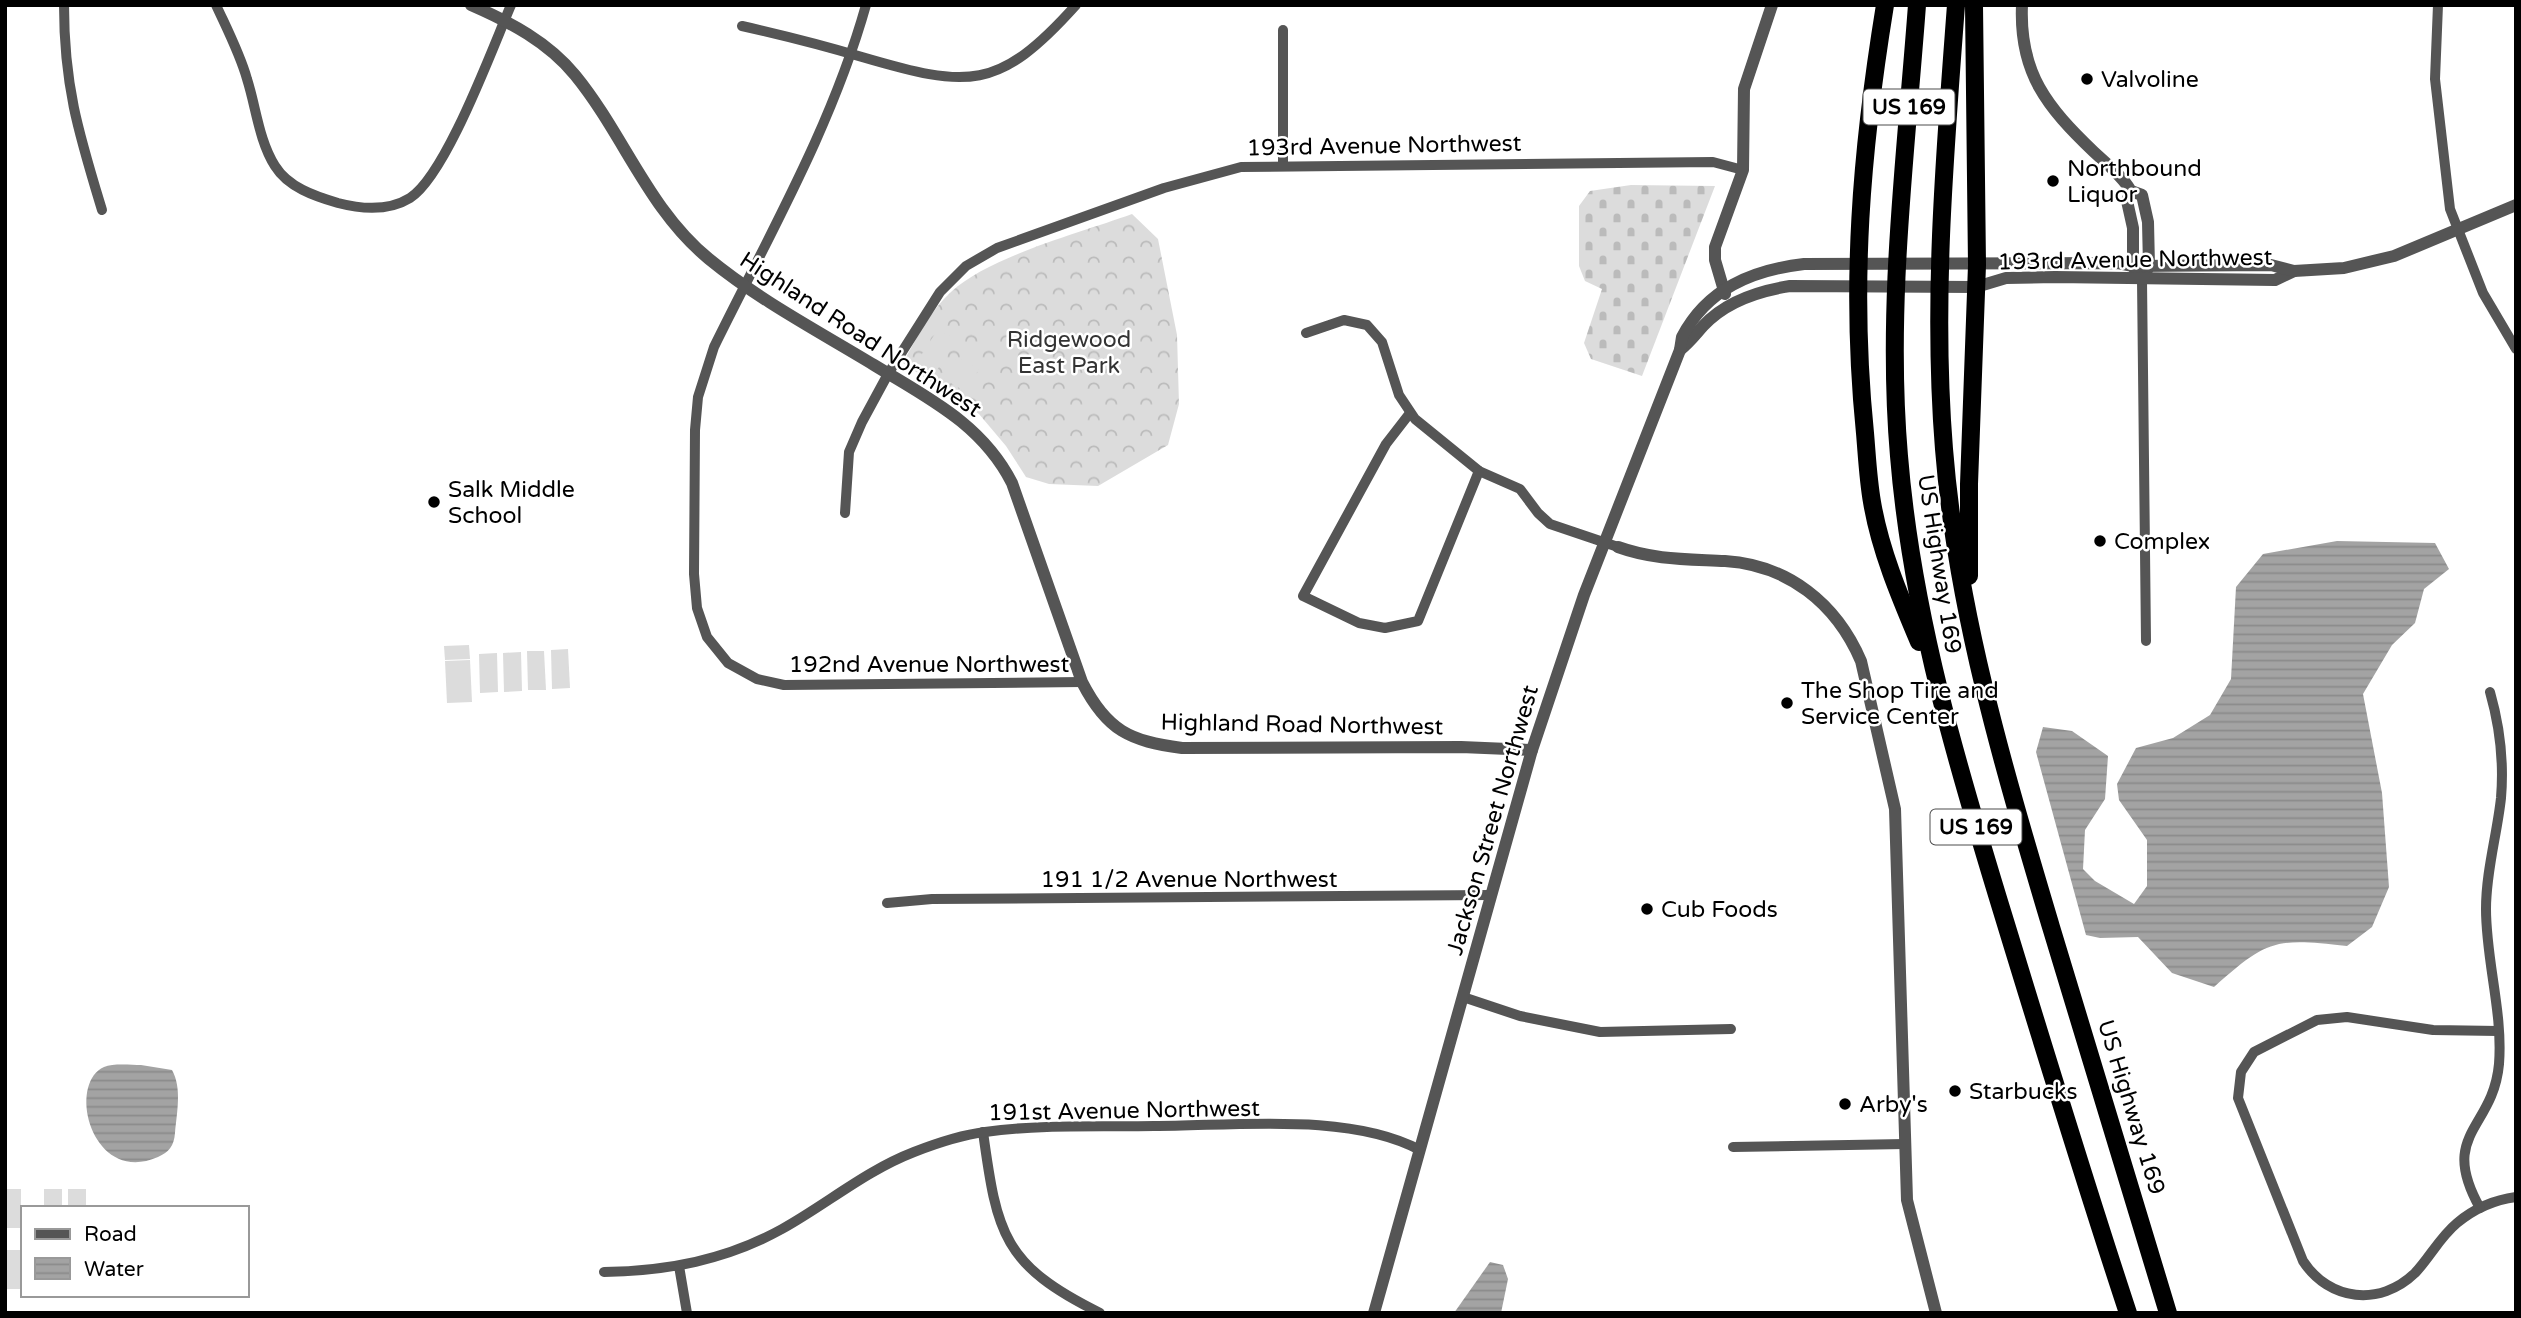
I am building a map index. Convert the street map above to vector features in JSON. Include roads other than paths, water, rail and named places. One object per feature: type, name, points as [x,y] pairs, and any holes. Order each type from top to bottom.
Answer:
[{"type":"highway","points":[[1885,5],[1861,182],[1856,264],[1860,376],[1872,501],[1893,577],[1934,676]]},
{"type":"highway","name":"US Highway 169","points":[[1917,5],[1896,326],[1896,405],[1904,503],[1934,676],[1964,787],[2128,1313]]},
{"type":"highway","name":"US Highway 169","points":[[1956,5],[1942,207],[1940,331],[1944,447],[1949,500],[1979,670],[2004,768],[2168,1313]]},
{"type":"highway","points":[[1974,5],[1977,265],[1969,572],[1979,670]]},
{"type":"street","points":[[64,5],[66,72],[72,111],[102,210]]},
{"type":"street","points":[[216,5],[241,62],[265,144],[277,169],[285,179],[309,193],[340,203],[371,207],[386,207],[410,198],[430,178],[455,133],[511,5]]},
{"type":"street","name":"Highland Road Northwest","points":[[471,5],[505,20],[544,45],[574,73],[660,207],[706,256],[744,286],[961,418],[978,433],[1003,464],[1020,502],[1082,682],[1094,705],[1117,729],[1132,738],[1164,746],[1234,749],[1461,747],[1532,750]]},
{"type":"street","points":[[744,286],[825,124],[852,54],[866,5]]},
{"type":"street","points":[[742,26],[923,75],[974,78],[1007,65],[1024,54],[1056,27],[1076,5]]},
{"type":"street","points":[[1729,305],[1715,247],[1743,170],[1744,89],[1772,5]]},
{"type":"street","points":[[2022,5],[2023,45],[2039,88],[2064,124],[2131,191],[2142,195],[2146,210],[2149,266],[2142,280],[2146,641]]},
{"type":"street","points":[[2438,5],[2435,79],[2446,188],[2456,230],[2483,293],[2516,349]]},
{"type":"street","points":[[1283,30],[1283,165]]},
{"type":"street","name":"193rd Avenue Northwest","points":[[845,513],[849,452],[888,374],[940,292],[981,256],[1036,234],[1203,176],[1241,167],[1713,162],[1743,170]]},
{"type":"street","points":[[2131,191],[2127,201],[2133,228],[2133,266],[2142,280]]},
{"type":"street","name":"193rd Avenue Northwest","points":[[1893,264],[2271,265],[2294,271],[2344,268],[2378,262],[2516,205]]},
{"type":"street","name":"Jackson Street Northwest","points":[[1374,1313],[1532,750],[1562,657],[1680,350],[1682,337],[1692,319],[1724,289],[1772,268],[1804,264],[1893,264]]},
{"type":"street","name":"193rd Avenue Northwest","points":[[1892,287],[1976,287],[2006,278],[2275,280],[2294,271]]},
{"type":"street","name":"192nd Avenue Northwest","points":[[744,286],[714,347],[702,382],[695,430],[694,575],[697,608],[716,650],[737,669],[770,683],[801,686],[1082,682]]},
{"type":"street","name":"Jackson Street Northwest","points":[[1680,350],[1729,305],[1776,288],[1892,287]]},
{"type":"street","points":[[1307,333],[1344,320],[1367,325],[1382,342],[1399,395],[1410,413],[1479,471],[1511,483],[1550,524],[1648,557],[1743,563],[1780,574],[1798,583],[1828,607],[1852,641],[1871,696],[1895,809],[1909,1216],[1936,1313]]},
{"type":"street","points":[[1410,413],[1386,444],[1303,596],[1359,623],[1385,628],[1418,621],[1479,471]]},
{"type":"street","points":[[2480,1208],[2466,1180],[2463,1159],[2465,1147],[2496,1079],[2498,1031],[2486,909],[2502,768],[2497,716],[2490,692]]},
{"type":"street","name":"191 1/2 Avenue Northwest","points":[[887,903],[932,899],[1491,895]]},
{"type":"street","points":[[1463,998],[1520,1016],[1600,1032],[1731,1029]]},
{"type":"street","points":[[2498,1031],[2433,1030],[2347,1017],[2317,1020],[2254,1052],[2241,1072],[2238,1084],[2242,1112],[2290,1233],[2310,1272],[2327,1287],[2361,1296],[2390,1290],[2416,1272],[2454,1225],[2491,1201],[2516,1197]]},
{"type":"street","name":"191st Avenue Northwest","points":[[604,1272],[679,1266],[719,1256],[762,1239],[874,1171],[912,1153],[984,1132],[1040,1127],[1324,1126],[1385,1136],[1420,1150]]},
{"type":"street","points":[[984,1132],[994,1202],[1012,1246],[1046,1284],[1100,1313]]},
{"type":"street","points":[[1733,1147],[1905,1144]]},
{"type":"street","points":[[679,1266],[687,1313]]},
{"type":"water","points":[[2337,541],[2435,543],[2449,569],[2424,589],[2415,623],[2392,645],[2363,694],[2382,793],[2389,887],[2372,927],[2347,946],[2303,942],[2274,945],[2247,959],[2214,987],[2172,973],[2138,937],[2100,938],[2086,935],[2036,752],[2043,727],[2072,731],[2108,756],[2105,799],[2085,830],[2083,869],[2095,881],[2134,904],[2147,886],[2147,840],[2119,800],[2117,784],[2136,748],[2173,738],[2210,715],[2231,679],[2236,587],[2263,554]]},
{"type":"water","points":[[141,1065],[172,1070],[177,1084],[178,1109],[170,1148],[158,1157],[135,1162],[116,1158],[102,1146],[92,1129],[87,1111],[87,1092],[93,1077],[104,1067]]},
{"type":"water","points":[[1490,1262],[1503,1265],[1508,1279],[1501,1313],[1454,1313]]},
{"type":"place","name":"Valvoline","points":[[2087,79]]},
{"type":"place","name":"Northbound Liquor","points":[[2053,181]]},
{"type":"place","name":"Salk Middle School","points":[[434,502]]},
{"type":"place","name":"Complex","points":[[2100,541]]},
{"type":"place","name":"The Shop Tire and Service Center","points":[[1787,703]]},
{"type":"place","name":"Cub Foods","points":[[1647,909]]},
{"type":"place","name":"Starbucks","points":[[1955,1091]]},
{"type":"place","name":"Arby's","points":[[1845,1104]]},
{"type":"park label","name":"Ridgewood East Park","points":[[1069,352]]}]
